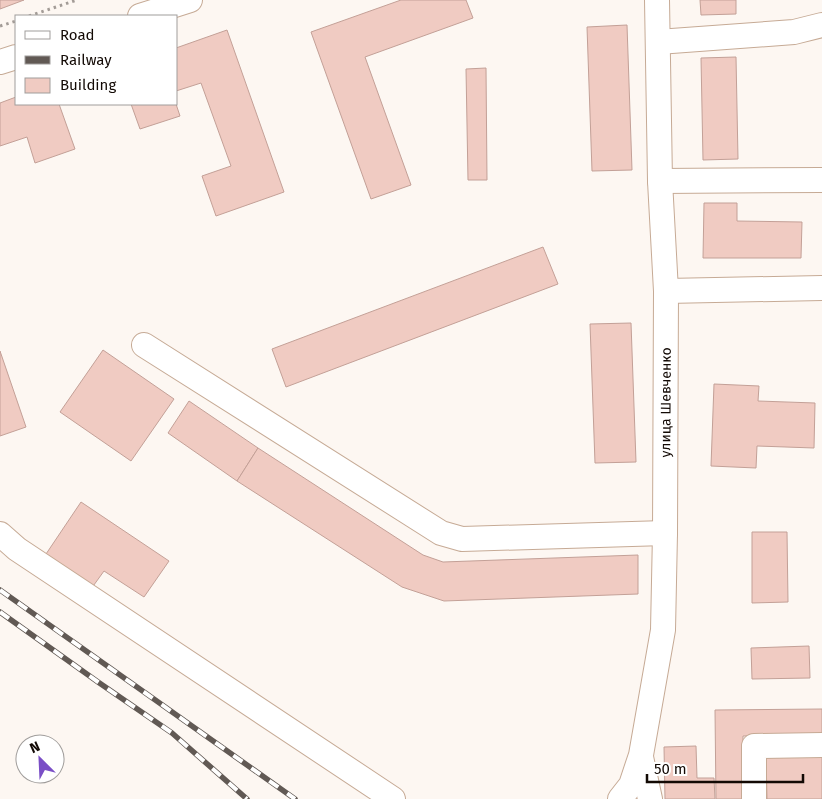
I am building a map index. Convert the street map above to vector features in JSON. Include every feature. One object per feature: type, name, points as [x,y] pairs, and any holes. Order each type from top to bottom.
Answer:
[{"type":"street","points":[[143,15],[190,0]]},
{"type":"street","name":"улица Шевченко","points":[[620,799],[631,785],[641,755],[663,630],[666,291],[660,181],[657,0]]},
{"type":"street","points":[[658,42],[794,32],[822,25]]},
{"type":"street","points":[[0,62],[15,57]]},
{"type":"street","points":[[660,181],[822,180]]},
{"type":"street","points":[[666,291],[822,288]]},
{"type":"street","points":[[144,345],[441,533],[462,539],[665,533]]},
{"type":"street","points":[[0,534],[17,549],[393,799]]},
{"type":"street","points":[[754,799],[754,746],[822,746]]},
{"type":"street","points":[[641,755],[650,799]]},
{"type":"path","points":[[32,15],[78,0]]},
{"type":"path","points":[[0,26],[15,20]]},
{"type":"building","points":[[0,0],[24,0],[0,9]]},
{"type":"building","points":[[401,0],[466,0],[473,18],[365,57],[411,185],[371,199],[311,32]]},
{"type":"building","points":[[700,0],[736,0],[736,14],[701,15]]},
{"type":"building","points":[[627,25],[632,170],[592,171],[587,27]]},
{"type":"building","points":[[227,30],[284,192],[216,216],[202,176],[231,166],[201,83],[178,90],[178,47]]},
{"type":"building","points":[[736,57],[738,159],[703,160],[701,58]]},
{"type":"building","points":[[486,68],[487,180],[468,180],[466,69]]},
{"type":"building","points":[[15,97],[15,105],[59,105],[75,149],[35,163],[27,137],[0,146],[0,103]]},
{"type":"building","points":[[131,105],[176,105],[180,116],[140,129]]},
{"type":"building","points":[[704,203],[737,203],[737,221],[802,222],[801,258],[703,258]]},
{"type":"building","points":[[543,247],[558,284],[286,387],[272,349]]},
{"type":"building","points":[[631,323],[636,462],[595,463],[590,324]]},
{"type":"building","points":[[103,350],[174,399],[131,461],[60,412]]},
{"type":"building","points":[[0,351],[26,427],[0,436]]},
{"type":"building","points":[[714,384],[759,386],[758,401],[815,403],[814,448],[757,446],[756,468],[711,466]]},
{"type":"building","points":[[189,401],[258,448],[237,481],[168,433]]},
{"type":"building","points":[[258,448],[423,555],[443,562],[638,555],[638,594],[444,601],[402,587],[237,481]]},
{"type":"building","points":[[81,502],[169,561],[144,597],[104,571],[91,589],[44,557]]},
{"type":"building","points":[[752,532],[787,532],[788,602],[752,603]]},
{"type":"building","points":[[809,646],[810,678],[752,679],[751,648]]},
{"type":"building","points":[[822,709],[822,735],[743,736],[743,799],[716,799],[715,710]]},
{"type":"building","points":[[696,746],[697,778],[714,778],[715,799],[665,799],[664,747]]},
{"type":"building","points":[[766,756],[822,756],[822,799],[767,799]]},
{"type":"railway","points":[[0,590],[295,799]]},
{"type":"railway","points":[[0,612],[172,733],[247,799]]}]
